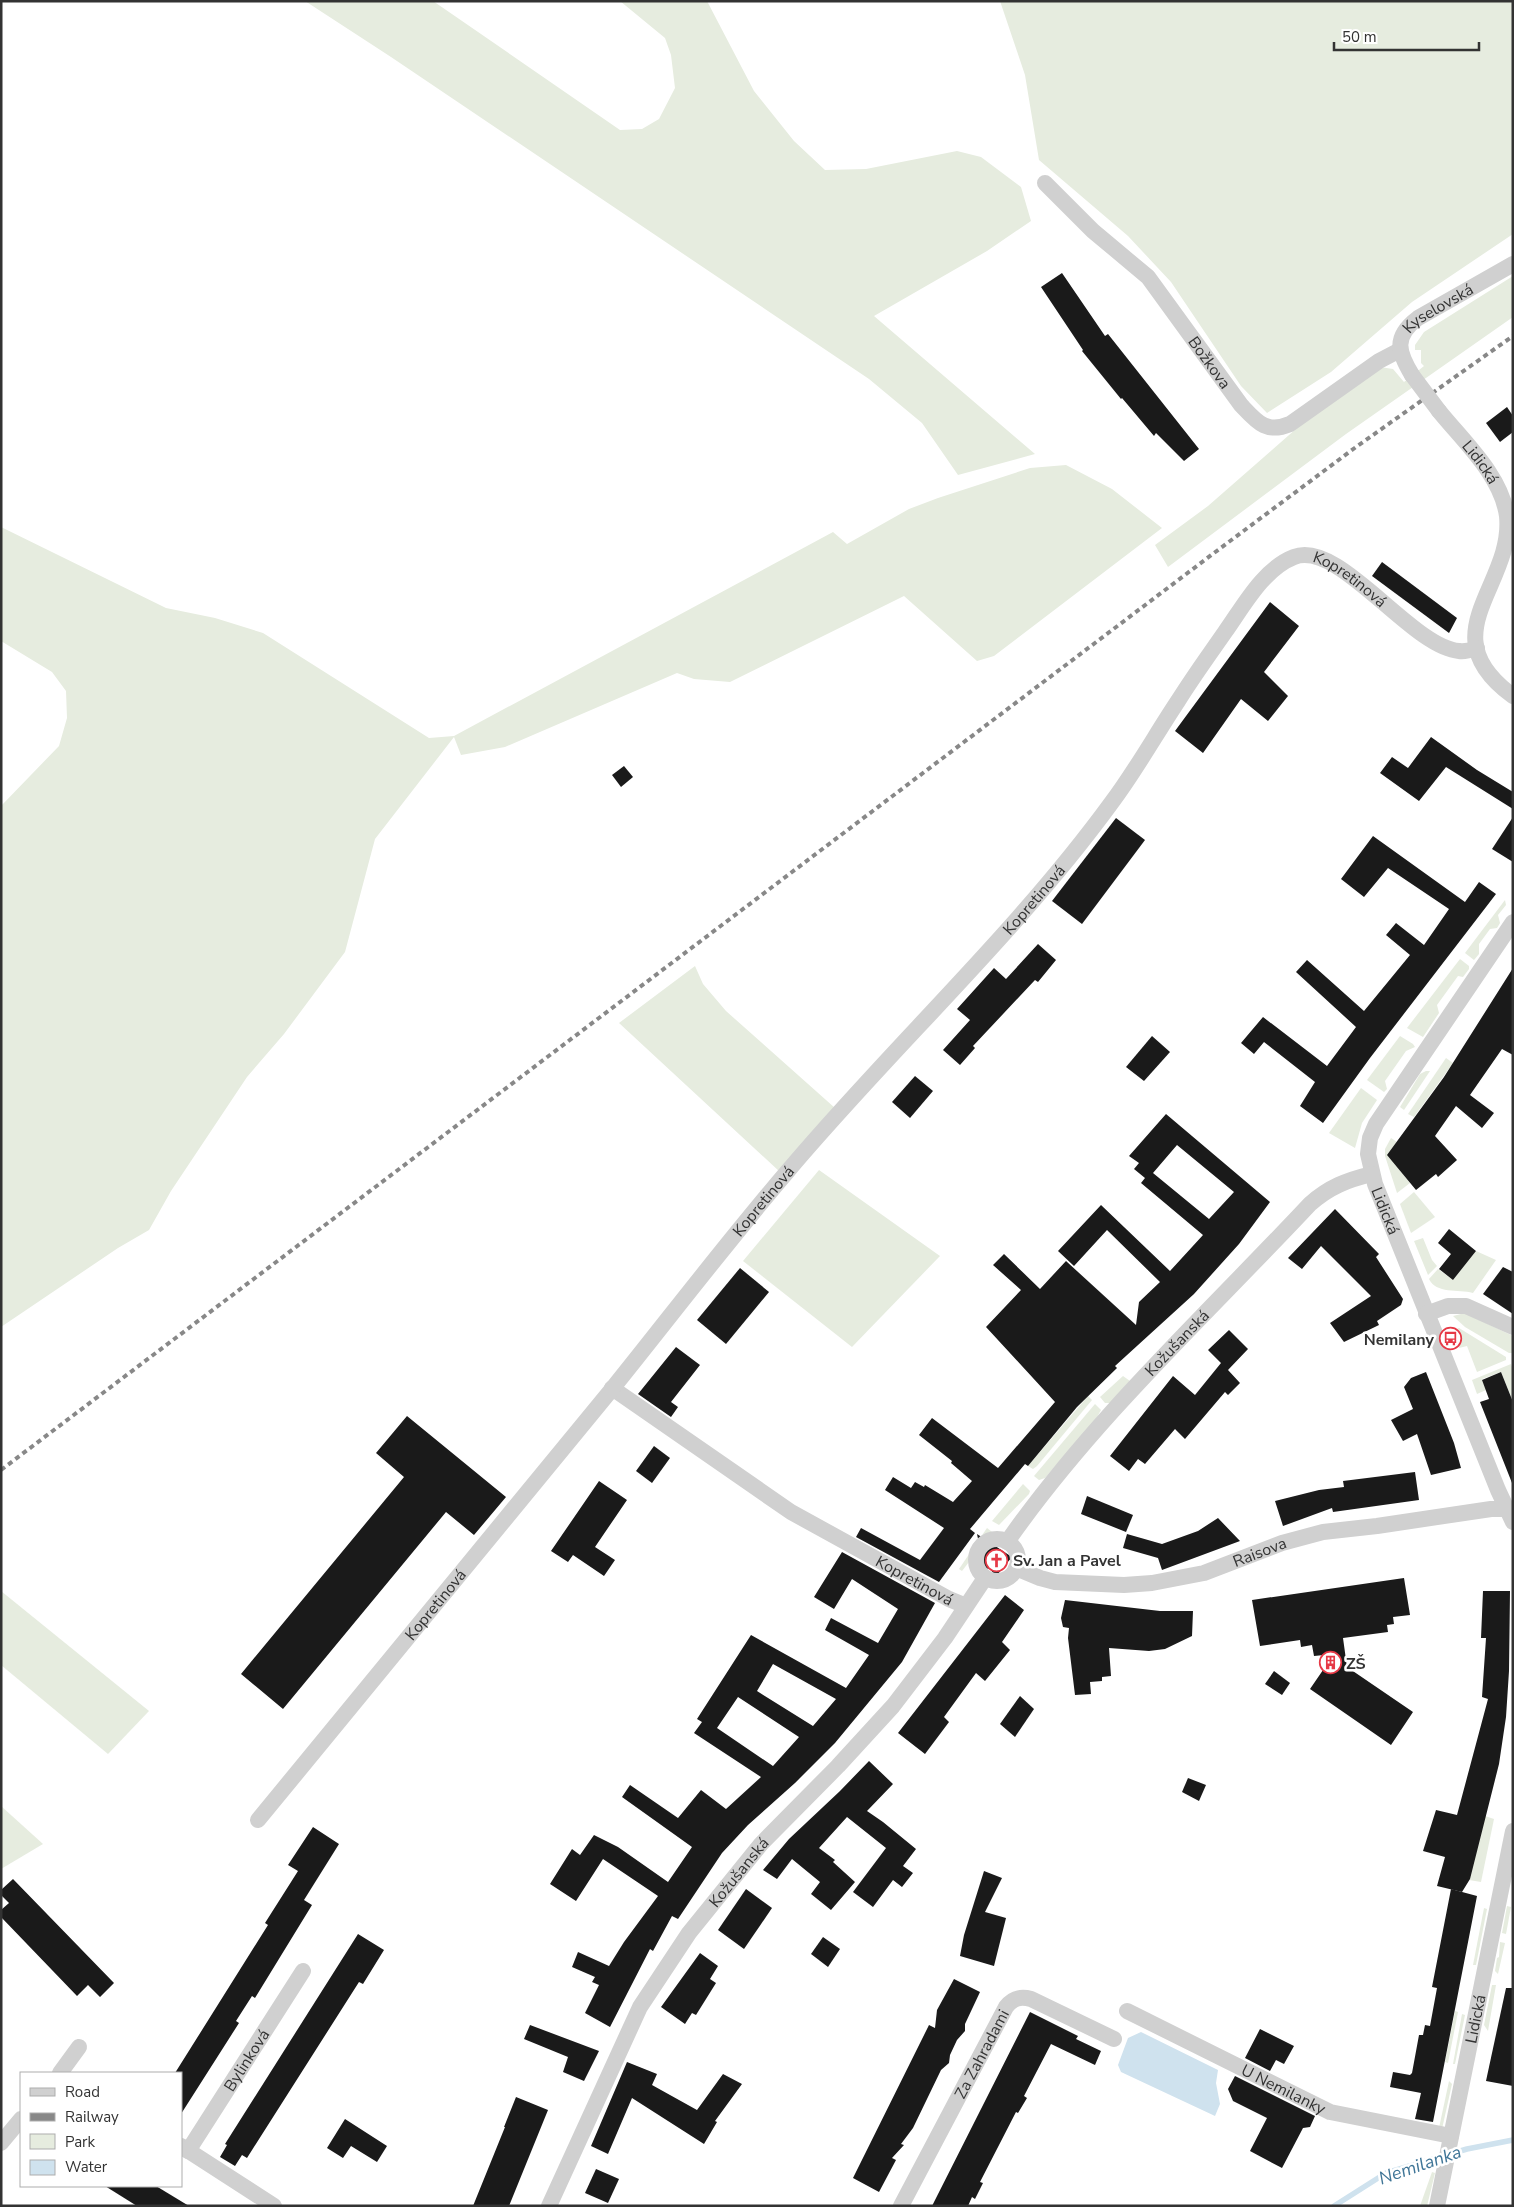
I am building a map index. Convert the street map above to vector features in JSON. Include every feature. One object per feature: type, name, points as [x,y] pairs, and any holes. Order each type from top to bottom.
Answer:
[{"type":"street","name":"Božkova","points":[[1045,184],[1093,232],[1148,277],[1241,405],[1252,417],[1268,428],[1278,428],[1290,424],[1379,361],[1400,350]]},
{"type":"street","name":"Kyselovská","points":[[1412,376],[1400,350],[1402,335],[1412,323],[1513,264]]},
{"type":"street","name":"Lidická","points":[[1412,376],[1495,482],[1506,510],[1510,539],[1502,562],[1480,610],[1477,627],[1477,648],[1481,662],[1488,674],[1513,696]]},
{"type":"street","name":"Kopretinová","points":[[258,1820],[788,1170],[1024,913],[1076,849],[1124,786],[1179,699],[1235,618],[1270,574],[1295,556],[1304,555],[1320,558],[1340,569],[1414,627],[1439,644],[1458,651],[1477,648]]},
{"type":"street","name":"Lidická","points":[[1511,1514],[1426,1314],[1372,1174],[1368,1154],[1369,1141],[1376,1124],[1513,922]]},
{"type":"street","name":"Kožušanská","points":[[1007,1542],[1030,1508],[1130,1391],[1310,1204],[1336,1185],[1372,1174]]},
{"type":"street","points":[[1426,1314],[1448,1306],[1466,1306],[1513,1327]]},
{"type":"street","name":"Kopretinová","points":[[612,1388],[791,1512],[949,1599],[966,1606]]},
{"type":"street","name":"Raisova","points":[[1016,1568],[1055,1582],[1152,1583],[1204,1572],[1282,1543],[1323,1532],[1491,1510],[1511,1514]]},
{"type":"street","points":[[993,1540],[1007,1542],[1012,1546],[1017,1556],[1016,1568],[1013,1574],[1003,1580],[997,1581],[985,1578],[977,1567],[976,1560],[981,1547],[993,1540]]},
{"type":"street","name":"Kožušanská","points":[[550,2206],[637,2012],[689,1933],[761,1844],[878,1724],[909,1686],[985,1578]]},
{"type":"street","name":"Lidická","points":[[1437,2206],[1513,1831]]},
{"type":"street","name":"Bylinková","points":[[185,2149],[303,1971]]},
{"type":"street","name":"Za Zahradami","points":[[901,2206],[1006,2007],[1013,2000],[1023,1997],[1031,1999],[1114,2039]]},
{"type":"street","name":"U Nemilanky","points":[[1126,2011],[1330,2112],[1451,2137]]},
{"type":"street","points":[[63,2072],[79,2047]]},
{"type":"street","points":[[1,2143],[20,2120]]},
{"type":"street","points":[[185,2149],[274,2206]]},
{"type":"green space","points":[[305,1],[433,1],[620,130],[642,129],[659,119],[675,88],[671,55],[665,38],[620,1],[707,1],[754,91],[794,141],[825,170],[866,169],[957,151],[981,157],[1021,187],[1031,221],[987,251],[874,316],[1035,454],[958,475],[922,423],[869,379]]},
{"type":"green space","points":[[1000,1],[1513,1],[1513,234],[1412,302],[1331,372],[1267,413],[1241,386],[1171,282],[1128,236],[1039,160],[1025,75]]},
{"type":"green space","points":[[1513,276],[1513,317],[1346,434],[1168,567],[1155,545],[1208,506],[1297,428],[1380,367],[1393,369],[1404,382],[1424,366],[1421,363],[1421,350],[1415,350],[1415,345],[1424,332]]},
{"type":"green space","points":[[1066,465],[1112,489],[1162,528],[994,656],[977,661],[904,596],[730,682],[694,679],[677,673],[505,747],[461,755],[454,737],[375,839],[345,952],[284,1034],[247,1077],[171,1191],[149,1230],[118,1248],[1,1327],[1,806],[59,746],[67,718],[66,691],[52,672],[1,641],[1,527],[166,608],[215,618],[263,633],[429,738],[454,736],[833,532],[847,544],[909,509],[938,498],[1030,468]]},
{"type":"green space","points":[[1505,900],[1506,905],[1498,915],[1500,923],[1497,928],[1490,929],[1479,944],[1479,954],[1474,960],[1465,953]]},
{"type":"green space","points":[[1460,959],[1469,966],[1469,969],[1463,977],[1458,976],[1437,1005],[1439,1013],[1423,1037],[1407,1028]]},
{"type":"green space","points":[[695,966],[703,984],[726,1011],[835,1108],[780,1172],[619,1023]]},
{"type":"green space","points":[[1400,1036],[1415,1047],[1406,1051],[1385,1081],[1387,1089],[1384,1092],[1367,1080]]},
{"type":"green space","points":[[1446,1058],[1453,1063],[1414,1117],[1408,1114]]},
{"type":"green space","points":[[1430,1071],[1404,1110],[1400,1107],[1420,1074]]},
{"type":"green space","points":[[1361,1088],[1377,1100],[1362,1123],[1355,1148],[1329,1133]]},
{"type":"green space","points":[[1391,1138],[1397,1142],[1388,1155],[1410,1183],[1397,1193],[1385,1156],[1385,1149]]},
{"type":"green space","points":[[819,1170],[940,1256],[852,1347],[743,1261]]},
{"type":"green space","points":[[1414,1192],[1435,1217],[1411,1233],[1400,1204]]},
{"type":"green space","points":[[1423,1238],[1432,1260],[1437,1266],[1428,1275],[1414,1241]]},
{"type":"green space","points":[[1476,1251],[1496,1260],[1473,1293],[1442,1289],[1432,1284],[1429,1279],[1438,1269],[1453,1280]]},
{"type":"green space","points":[[1465,1313],[1513,1336],[1513,1353],[1509,1353],[1465,1327],[1453,1316]]},
{"type":"green space","points":[[1459,1328],[1506,1357],[1506,1360],[1477,1372],[1467,1346],[1459,1348],[1453,1334],[1454,1330]]},
{"type":"green space","points":[[1511,1364],[1513,1370],[1513,1402],[1501,1372],[1482,1379],[1486,1390],[1477,1394],[1472,1380]]},
{"type":"green space","points":[[1123,1376],[1130,1381],[1110,1403],[1105,1403],[1100,1397]]},
{"type":"green space","points":[[1088,1396],[1092,1400],[1037,1466],[1033,1469],[1028,1466]]},
{"type":"green space","points":[[1095,1404],[1101,1410],[1096,1419],[1045,1478],[1039,1480],[1034,1476]]},
{"type":"green space","points":[[1023,1484],[1030,1491],[1029,1494],[999,1525],[992,1521]]},
{"type":"green space","points":[[987,1528],[992,1532],[962,1571],[959,1569]]},
{"type":"green space","points":[[1,1591],[149,1711],[108,1754],[1,1665]]},
{"type":"green space","points":[[1,1806],[43,1844],[1,1869]]},
{"type":"green space","points":[[1485,1816],[1494,1819],[1481,1882],[1469,1880]]},
{"type":"green space","points":[[1507,1906],[1511,1907],[1506,1934],[1502,1933]]},
{"type":"green space","points":[[1484,1908],[1487,1909],[1476,1965],[1473,1965]]},
{"type":"green space","points":[[1500,1942],[1505,1943],[1498,1974],[1495,1971],[1497,1958],[1499,1957]]},
{"type":"green space","points":[[1492,1985],[1496,1985],[1488,2031],[1484,2025]]},
{"type":"green space","points":[[1455,2011],[1458,2012],[1448,2063],[1445,2062]]},
{"type":"green space","points":[[1462,2014],[1465,2015],[1455,2064],[1453,2064]]},
{"type":"green space","points":[[1449,2081],[1452,2084],[1442,2129],[1439,2128]]},
{"type":"green space","points":[[1432,2172],[1435,2173],[1427,2206],[1420,2206]]},
{"type":"water","points":[[1141,2032],[1218,2070],[1216,2083],[1220,2104],[1215,2116],[1121,2072],[1118,2065],[1128,2038]]},
{"type":"building","points":[[1062,273],[1105,336],[1108,334],[1199,449],[1184,461],[1156,433],[1154,436],[1082,351],[1041,287]]},
{"type":"building","points":[[1507,407],[1513,416],[1513,432],[1500,442],[1486,423]]},
{"type":"building","points":[[1382,562],[1457,618],[1449,633],[1372,576]]},
{"type":"building","points":[[1270,602],[1299,626],[1264,672],[1288,696],[1268,721],[1241,699],[1203,753],[1175,731]]},
{"type":"building","points":[[1431,737],[1477,770],[1513,792],[1513,809],[1446,767],[1419,801],[1380,773],[1392,757],[1408,768]]},
{"type":"building","points":[[624,766],[633,777],[621,787],[612,775]]},
{"type":"building","points":[[1513,817],[1513,862],[1492,849]]},
{"type":"building","points":[[1116,818],[1145,840],[1082,924],[1052,901]]},
{"type":"building","points":[[1373,836],[1465,902],[1479,882],[1496,894],[1370,1058],[1323,1123],[1300,1106],[1315,1082],[1264,1042],[1254,1054],[1241,1043],[1263,1017],[1327,1066],[1356,1027],[1296,972],[1307,960],[1364,1011],[1410,955],[1386,935],[1396,923],[1424,945],[1449,909],[1388,868],[1364,897],[1341,879]]},
{"type":"building","points":[[1038,944],[1056,960],[1038,982],[1035,980],[973,1046],[975,1048],[960,1065],[943,1050],[970,1020],[957,1009],[994,968],[1006,979]]},
{"type":"building","points":[[1513,968],[1513,1055],[1502,1049],[1470,1095],[1494,1113],[1482,1128],[1456,1106],[1435,1136],[1457,1160],[1438,1177],[1436,1174],[1416,1190],[1387,1155],[1444,1077]]},
{"type":"building","points":[[1152,1036],[1170,1052],[1144,1081],[1126,1067]]},
{"type":"building","points":[[915,1076],[933,1091],[910,1118],[892,1102]]},
{"type":"building","points":[[1166,1114],[1270,1202],[1239,1244],[1194,1294],[1115,1366],[1117,1368],[1077,1407],[1028,1466],[1025,1464],[970,1529],[975,1533],[939,1582],[856,1537],[861,1528],[920,1560],[944,1528],[885,1490],[893,1477],[911,1488],[915,1482],[924,1487],[925,1485],[953,1502],[972,1481],[951,1463],[952,1461],[919,1435],[932,1418],[998,1468],[1055,1402],[986,1327],[1021,1290],[993,1265],[1004,1254],[1040,1289],[1066,1261],[1136,1325],[1139,1302],[1160,1282],[1107,1230],[1074,1266],[1058,1251],[1101,1205],[1170,1271],[1203,1235],[1141,1183],[1145,1178],[1134,1169],[1139,1163],[1129,1156]],"holes":[[[1177,1145],[1234,1192],[1209,1219],[1153,1173]]]},
{"type":"building","points":[[1335,1209],[1379,1254],[1376,1257],[1403,1299],[1401,1305],[1377,1321],[1379,1325],[1344,1342],[1330,1323],[1371,1296],[1321,1246],[1302,1269],[1288,1258]]},
{"type":"building","points":[[1449,1229],[1476,1251],[1453,1280],[1439,1269],[1451,1254],[1438,1243]]},
{"type":"building","points":[[1503,1267],[1513,1272],[1513,1314],[1483,1294]]},
{"type":"building","points":[[740,1268],[769,1292],[726,1344],[697,1320]]},
{"type":"building","points":[[1229,1330],[1248,1349],[1228,1370],[1240,1383],[1228,1395],[1225,1392],[1185,1439],[1175,1429],[1145,1464],[1138,1459],[1129,1471],[1110,1456],[1173,1376],[1195,1395],[1221,1363],[1208,1350]]},
{"type":"building","points":[[676,1347],[700,1365],[671,1402],[678,1407],[671,1417],[638,1394]]},
{"type":"building","points":[[1426,1372],[1454,1443],[1461,1468],[1431,1475],[1417,1434],[1403,1441],[1391,1420],[1413,1409],[1404,1387],[1411,1378]]},
{"type":"building","points":[[1501,1372],[1513,1402],[1512,1483],[1480,1402],[1489,1399],[1482,1380]]},
{"type":"building","points":[[407,1416],[506,1497],[474,1535],[446,1512],[283,1709],[241,1674],[404,1477],[376,1453]]},
{"type":"building","points":[[654,1446],[670,1458],[652,1483],[636,1471]]},
{"type":"building","points":[[1415,1472],[1419,1500],[1333,1512],[1332,1508],[1283,1526],[1275,1501],[1319,1490],[1344,1487],[1343,1481]]},
{"type":"building","points":[[599,1481],[627,1500],[595,1547],[615,1560],[604,1576],[573,1555],[568,1562],[551,1551]]},
{"type":"building","points":[[1087,1496],[1133,1515],[1126,1532],[1081,1514]]},
{"type":"building","points":[[1218,1518],[1240,1541],[1162,1570],[1158,1558],[1123,1548],[1127,1534],[1162,1544],[1198,1531]]},
{"type":"building","name":"Sv. Jan a Pavel","points":[[977,1534],[1012,1557],[998,1574],[994,1574],[990,1569],[984,1568]]},
{"type":"building","points":[[842,1552],[935,1603],[902,1662],[835,1743],[795,1783],[748,1825],[722,1853],[678,1919],[672,1916],[653,1951],[650,1949],[610,2027],[585,2013],[599,1985],[592,1982],[595,1977],[572,1967],[578,1952],[609,1966],[658,1896],[603,1859],[576,1901],[550,1884],[572,1849],[580,1855],[594,1835],[618,1847],[668,1882],[692,1847],[622,1797],[630,1785],[678,1818],[701,1790],[726,1809],[761,1777],[694,1733],[702,1722],[697,1719],[751,1635],[846,1688],[869,1655],[825,1630],[831,1618],[878,1643],[898,1609],[852,1579],[834,1609],[814,1597]],"holes":[[[773,1664],[836,1699],[813,1726],[757,1691]],[[738,1697],[799,1737],[773,1766],[717,1728]]]},
{"type":"building","name":"ZŠ","points":[[1404,1578],[1410,1615],[1393,1617],[1394,1624],[1387,1625],[1388,1632],[1343,1638],[1347,1667],[1413,1712],[1391,1745],[1310,1689],[1334,1654],[1314,1656],[1312,1645],[1301,1647],[1300,1640],[1260,1646],[1252,1600]]},
{"type":"building","points":[[1483,1591],[1510,1591],[1509,1671],[1506,1717],[1499,1764],[1470,1879],[1462,1892],[1437,1886],[1445,1857],[1423,1851],[1436,1810],[1457,1815],[1488,1699],[1482,1697],[1486,1638],[1481,1638]]},
{"type":"building","points":[[1005,1595],[1024,1610],[1002,1642],[1010,1650],[985,1681],[976,1673],[944,1717],[949,1722],[925,1754],[898,1733]]},
{"type":"building","points":[[1065,1600],[1160,1611],[1193,1611],[1192,1636],[1165,1649],[1149,1651],[1109,1648],[1111,1676],[1102,1677],[1102,1681],[1090,1682],[1091,1694],[1075,1695],[1068,1638],[1069,1628],[1063,1627],[1061,1618]]},
{"type":"building","points":[[1274,1671],[1290,1683],[1282,1695],[1265,1684]]},
{"type":"building","points":[[1020,1696],[1034,1709],[1015,1737],[1000,1724]]},
{"type":"building","points":[[869,1761],[893,1784],[867,1811],[916,1849],[903,1866],[913,1873],[902,1887],[893,1880],[873,1907],[853,1892],[886,1848],[847,1817],[819,1848],[835,1860],[833,1862],[855,1882],[831,1910],[811,1894],[820,1882],[792,1859],[777,1879],[763,1870],[789,1839]]},
{"type":"building","points":[[1188,1778],[1206,1785],[1199,1801],[1182,1792]]},
{"type":"building","points":[[313,1827],[339,1844],[304,1900],[312,1905],[255,1998],[252,1996],[236,2021],[239,2023],[182,2112],[182,2072],[176,2072],[268,1925],[265,1923],[298,1871],[288,1865]]},
{"type":"building","points":[[984,1871],[1002,1878],[985,1912],[1006,1918],[994,1966],[960,1956],[964,1935]]},
{"type":"building","points":[[13,1879],[114,1983],[100,1997],[88,1985],[77,1996],[1,1917],[1,1910],[9,1903],[1,1895],[1,1890]]},
{"type":"building","points":[[746,1889],[772,1908],[744,1949],[718,1930]]},
{"type":"building","points":[[1451,1889],[1477,1896],[1433,2122],[1415,2119],[1421,2093],[1390,2087],[1393,2072],[1410,2075],[1412,2073],[1419,2035],[1423,2035],[1425,2025],[1430,2026],[1437,1988],[1432,1987]]},
{"type":"building","points":[[358,1934],[384,1950],[363,1984],[359,1982],[247,2158],[242,2155],[235,2166],[220,2157],[227,2145],[225,2144]]},
{"type":"building","points":[[823,1937],[840,1949],[828,1967],[811,1954]]},
{"type":"building","points":[[700,1953],[718,1966],[710,1979],[716,1983],[696,2015],[692,2013],[685,2024],[661,2007]]},
{"type":"building","points":[[954,1979],[980,1992],[965,2024],[965,2031],[957,2040],[950,2055],[949,2063],[941,2070],[913,2128],[901,2144],[904,2145],[892,2158],[896,2160],[879,2192],[853,2178],[929,2025],[935,2028],[937,2010]]},
{"type":"building","points":[[1506,1988],[1513,1988],[1513,2086],[1486,2081]]},
{"type":"building","points":[[1030,2012],[1078,2036],[1076,2039],[1101,2051],[1095,2065],[1051,2044],[1024,2096],[1027,2098],[1018,2113],[1016,2112],[980,2182],[983,2183],[975,2199],[972,2197],[968,2206],[932,2206]]},
{"type":"building","points":[[530,2025],[599,2051],[584,2081],[563,2072],[568,2057],[524,2039]]},
{"type":"building","points":[[1260,2029],[1294,2046],[1284,2064],[1276,2060],[1270,2071],[1245,2058]]},
{"type":"building","points":[[627,2062],[657,2074],[652,2085],[697,2110],[723,2074],[742,2084],[715,2121],[717,2122],[704,2144],[632,2098],[608,2154],[591,2146]]},
{"type":"building","points":[[1235,2076],[1315,2116],[1310,2127],[1303,2128],[1282,2168],[1250,2151],[1267,2118],[1233,2101],[1228,2089]]},
{"type":"building","points":[[516,2097],[548,2110],[509,2206],[473,2206],[505,2127]]},
{"type":"building","points":[[345,2119],[387,2146],[377,2162],[351,2146],[343,2158],[327,2148]]},
{"type":"building","points":[[596,2169],[619,2179],[608,2203],[585,2193]]},
{"type":"building","points":[[107,2187],[158,2187],[189,2206],[137,2206]]},
{"type":"waterway","name":"Nemilanka","points":[[1334,2206],[1386,2173],[1467,2149],[1513,2140]]},
{"type":"railway","points":[[1,1470],[1214,553],[1356,447],[1513,336]]},
{"type":"place","name":"Nemilany","points":[[1450,1339]]},
{"type":"place","name":"Sv. Jan a Pavel","points":[[997,1560]]},
{"type":"place","name":"ZŠ","points":[[1330,1663]]}]
